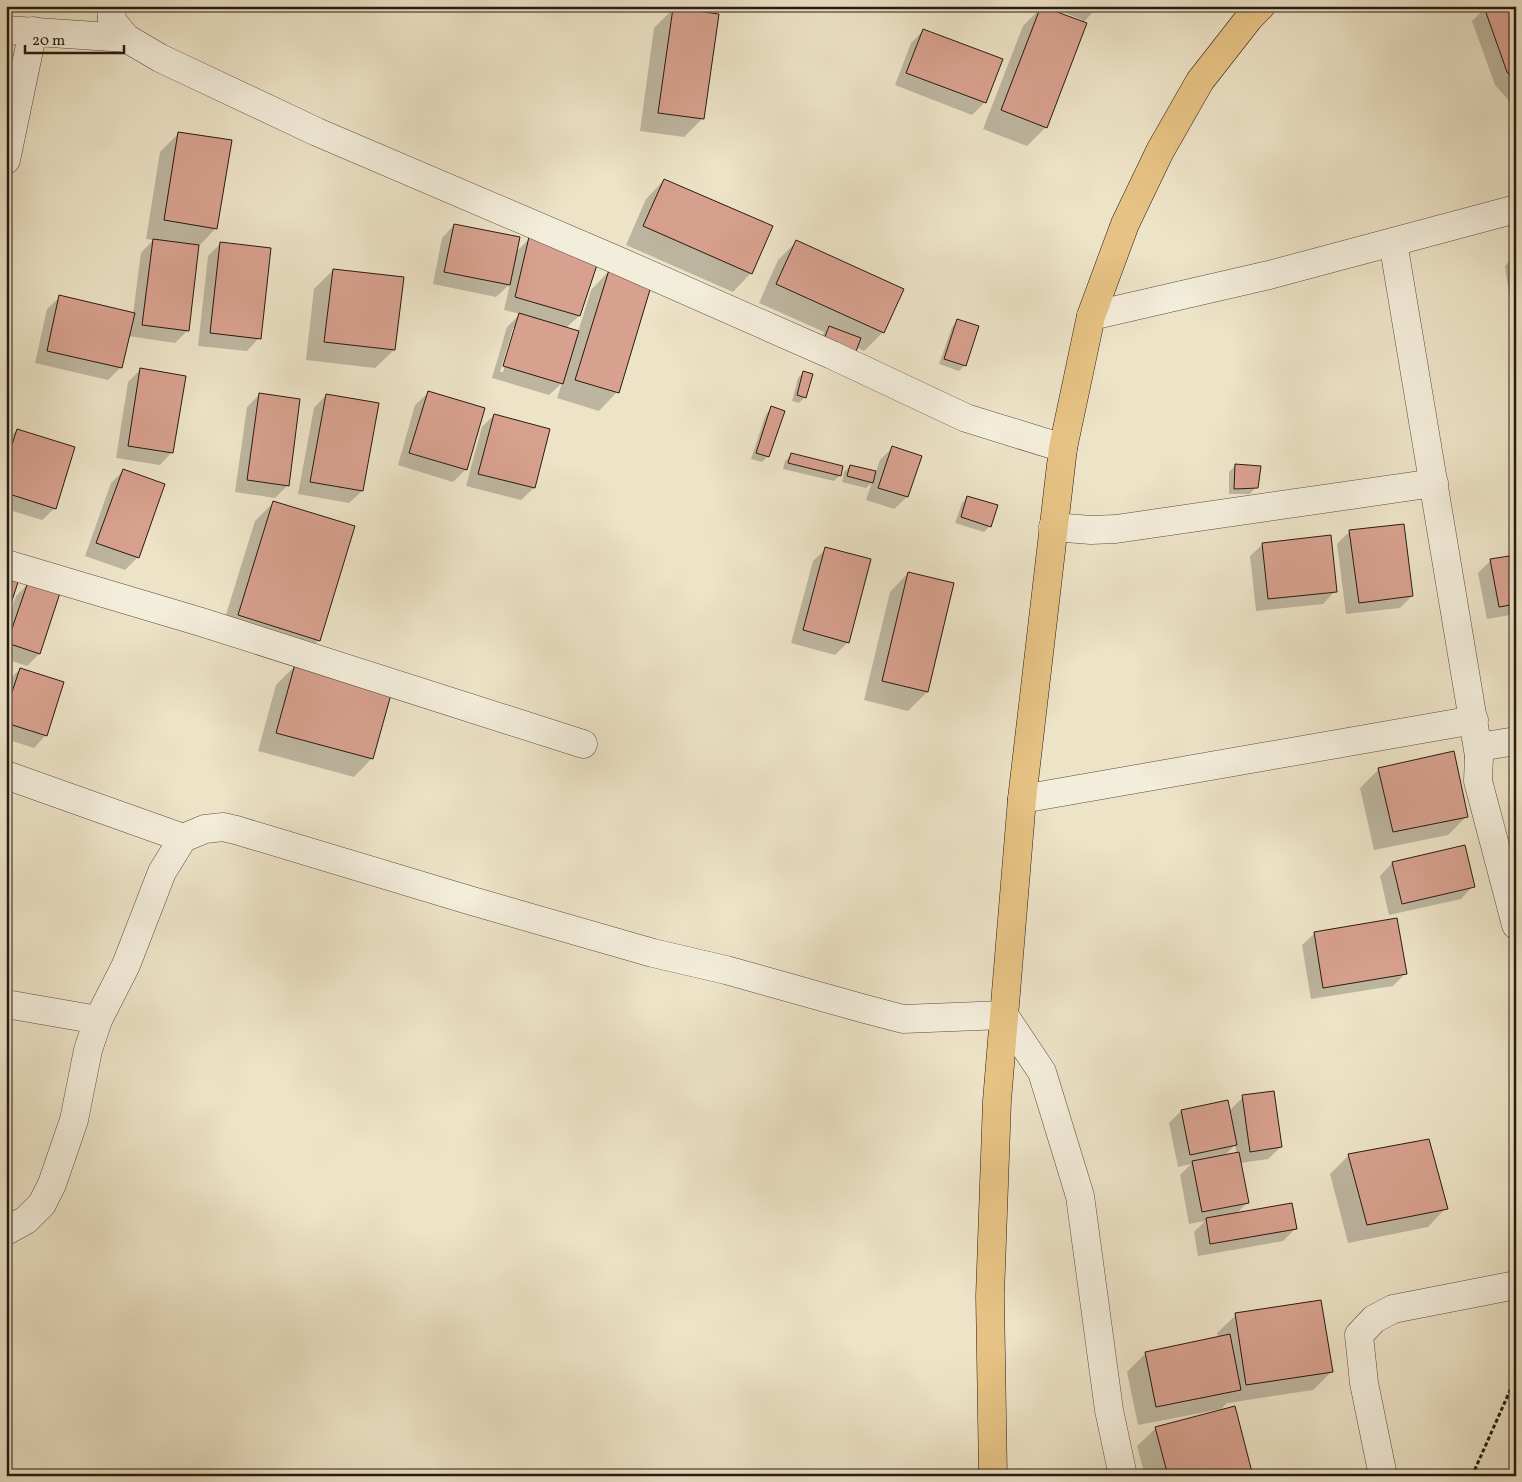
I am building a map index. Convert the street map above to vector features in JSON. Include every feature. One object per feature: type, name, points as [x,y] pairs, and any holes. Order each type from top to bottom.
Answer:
[{"type":"main road","points":[[993,1476],[990,1296],[997,1101],[1022,799],[1063,448],[1091,316],[1125,224],[1160,150],[1200,81],[1250,17],[1261,6]]},
{"type":"street","points":[[112,6],[112,21],[126,38],[160,58],[317,132],[622,262],[832,355],[966,418],[1063,448]]},
{"type":"street","points":[[6,30],[126,38]]},
{"type":"street","points":[[6,160],[33,31]]},
{"type":"street","points":[[1091,316],[1269,275],[1516,209]]},
{"type":"street","points":[[1393,242],[1474,720],[1479,756],[1478,781],[1516,925]]},
{"type":"street","points":[[1053,527],[1092,530],[1116,529],[1434,483]]},
{"type":"street","points":[[6,564],[201,622],[583,744]]},
{"type":"street","points":[[1022,799],[1474,720]]},
{"type":"street","points":[[1479,756],[1485,746],[1516,741]]},
{"type":"street","points":[[6,775],[183,838]]},
{"type":"street","points":[[6,1231],[26,1220],[42,1204],[52,1184],[74,1120],[88,1050],[98,1020],[126,965],[162,872],[183,838],[205,829],[223,827],[653,953],[726,970],[865,1009],[903,1018],[1004,1015],[1042,1072],[1080,1196],[1109,1410],[1123,1476]]},
{"type":"street","points":[[6,1004],[98,1020]]},
{"type":"street","points":[[1383,1476],[1364,1383],[1359,1335],[1374,1319],[1393,1309],[1516,1284]]},
{"type":"path","points":[[1472,1476],[1516,1377]]},
{"type":"building","points":[[1041,6],[1087,23],[1047,128],[1001,110]]},
{"type":"building","points":[[1507,6],[1516,6],[1516,82],[1507,72],[1484,7],[1508,10]]},
{"type":"building","points":[[673,8],[719,14],[704,119],[658,113]]},
{"type":"building","points":[[923,29],[1003,59],[986,103],[906,73]]},
{"type":"building","points":[[178,132],[232,140],[217,229],[164,220]]},
{"type":"building","points":[[664,179],[773,226],[752,274],[643,226]]},
{"type":"building","points":[[454,224],[520,237],[510,285],[444,272]]},
{"type":"building","points":[[529,237],[600,256],[580,316],[515,297]]},
{"type":"building","points":[[153,239],[199,245],[189,331],[142,325]]},
{"type":"building","points":[[796,240],[904,289],[884,333],[776,284]]},
{"type":"building","points":[[220,242],[271,248],[261,339],[210,333]]},
{"type":"building","points":[[333,269],[404,277],[395,350],[324,342]]},
{"type":"building","points":[[609,270],[652,283],[619,393],[575,380]]},
{"type":"building","points":[[59,295],[135,313],[122,368],[47,351]]},
{"type":"building","points":[[519,313],[579,331],[563,384],[503,366]]},
{"type":"building","points":[[957,319],[979,326],[966,366],[944,359]]},
{"type":"building","points":[[829,326],[861,338],[855,354],[823,342]]},
{"type":"building","points":[[140,368],[186,376],[173,453],[128,446]]},
{"type":"building","points":[[803,371],[813,374],[806,398],[797,395]]},
{"type":"building","points":[[428,391],[485,408],[467,470],[409,453]]},
{"type":"building","points":[[259,393],[300,399],[289,486],[247,480]]},
{"type":"building","points":[[326,394],[379,403],[363,491],[310,482]]},
{"type":"building","points":[[771,406],[785,411],[769,457],[756,453]]},
{"type":"building","points":[[494,414],[550,429],[535,488],[478,474]]},
{"type":"building","points":[[17,429],[75,447],[56,509],[6,493],[6,463]]},
{"type":"building","points":[[892,446],[922,456],[908,497],[878,488]]},
{"type":"building","points":[[791,453],[843,466],[841,476],[788,463]]},
{"type":"building","points":[[1235,464],[1261,466],[1258,488],[1234,489]]},
{"type":"building","points":[[850,465],[876,471],[873,483],[847,476]]},
{"type":"building","points":[[123,469],[165,484],[139,558],[96,543]]},
{"type":"building","points":[[967,496],[998,505],[991,527],[961,517]]},
{"type":"building","points":[[273,501],[355,526],[320,641],[238,615]]},
{"type":"building","points":[[1404,524],[1413,596],[1359,603],[1349,530]]},
{"type":"building","points":[[1331,535],[1337,592],[1268,599],[1262,543]]},
{"type":"building","points":[[825,547],[871,559],[849,643],[803,630]]},
{"type":"building","points":[[1516,555],[1516,604],[1499,607],[1490,559]]},
{"type":"building","points":[[908,572],[954,583],[928,692],[882,681]]},
{"type":"building","points":[[6,574],[19,579],[6,619]]},
{"type":"building","points":[[28,582],[60,593],[40,654],[7,643]]},
{"type":"building","points":[[295,664],[392,691],[373,759],[276,733]]},
{"type":"building","points":[[20,668],[64,682],[47,736],[6,723],[6,710]]},
{"type":"building","points":[[1454,751],[1468,817],[1393,832],[1378,768]]},
{"type":"building","points":[[1465,845],[1475,887],[1402,904],[1392,862]]},
{"type":"building","points":[[1397,918],[1407,974],[1323,988],[1314,932]]},
{"type":"building","points":[[1274,1091],[1282,1147],[1250,1152],[1242,1095]]},
{"type":"building","points":[[1228,1100],[1237,1145],[1190,1155],[1181,1110]]},
{"type":"building","points":[[1429,1139],[1448,1209],[1367,1225],[1348,1154]]},
{"type":"building","points":[[1239,1152],[1249,1203],[1202,1212],[1192,1161]]},
{"type":"building","points":[[1292,1203],[1297,1229],[1210,1244],[1206,1218]]},
{"type":"building","points":[[1321,1300],[1333,1372],[1246,1385],[1235,1313]]},
{"type":"building","points":[[1230,1334],[1241,1390],[1156,1407],[1145,1352]]},
{"type":"building","points":[[1235,1406],[1253,1476],[1168,1476],[1155,1427]]}]
